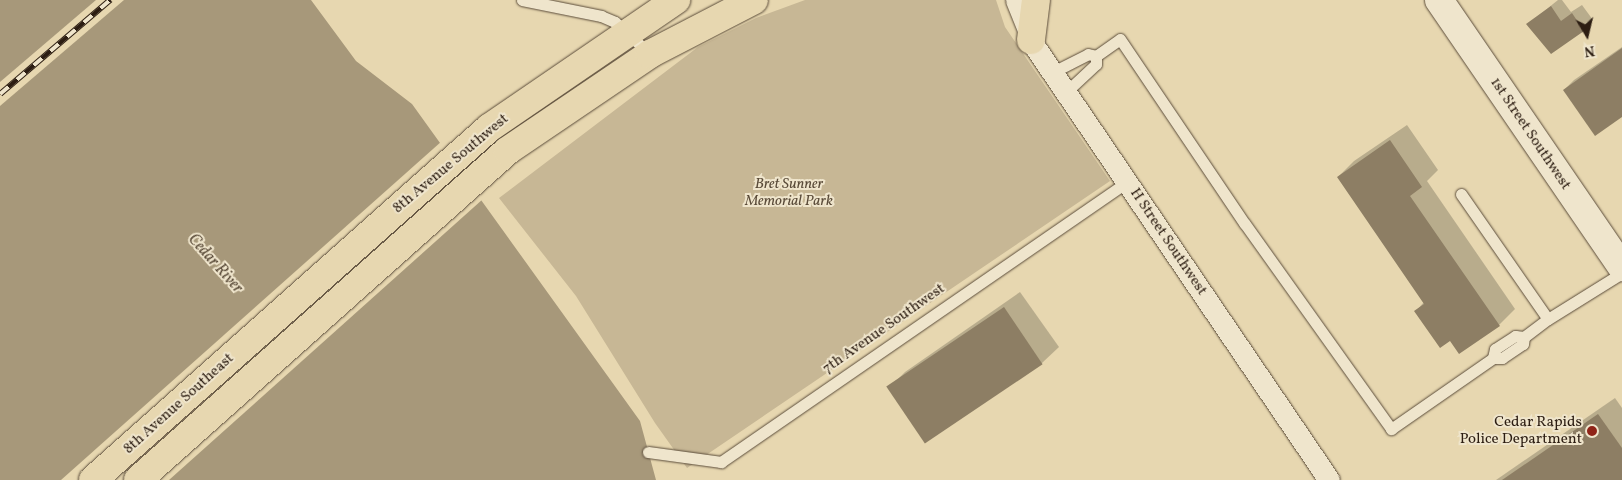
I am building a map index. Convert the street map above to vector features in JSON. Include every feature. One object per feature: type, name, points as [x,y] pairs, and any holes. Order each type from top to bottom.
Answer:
[{"type":"main road","name":"8th Avenue Southwest","points":[[264,327],[489,128],[676,0]]},
{"type":"main road","name":"8th Avenue Southwest","points":[[284,350],[482,172],[578,101],[650,54],[754,0]]},
{"type":"main road","points":[[1031,40],[1036,0]]},
{"type":"main road","name":"1st Street Southwest","points":[[1444,5],[1622,267]]},
{"type":"main road","name":"8th Avenue Southeast","points":[[93,480],[264,327]]},
{"type":"main road","name":"8th Avenue Southeast","points":[[138,480],[284,350]]},
{"type":"street","name":"H Street Southwest","points":[[1016,0],[1031,40],[1329,480]]},
{"type":"lane","points":[[522,0],[601,16],[615,22],[650,54]]},
{"type":"lane","points":[[1053,72],[1088,54],[1096,56],[1120,39],[1250,232],[1391,430],[1493,358],[1502,358],[1523,344],[1524,336],[1622,272]]},
{"type":"lane","points":[[1066,92],[1096,64],[1096,56]]},
{"type":"lane","name":"7th Avenue Southwest","points":[[648,452],[721,462],[1127,182]]},
{"type":"lane","points":[[1461,194],[1548,319]]},
{"type":"green space","name":"Bret Sunner Memorial Park","points":[[805,0],[996,0],[1005,27],[1110,181],[687,468],[655,423],[576,296],[499,198],[698,47],[756,18]]},
{"type":"water","name":"Cedar River","points":[[0,0],[311,0],[356,61],[412,104],[640,421],[656,480],[0,480]]},
{"type":"pier","points":[[96,0],[124,0],[0,106],[0,82]]},
{"type":"pier","points":[[442,141],[483,199],[169,480],[61,480]]},
{"type":"building","points":[[1551,6],[1561,21],[1572,13],[1584,31],[1551,54],[1526,24]]},
{"type":"building","points":[[1622,48],[1622,117],[1595,136],[1563,90]]},
{"type":"building","points":[[1390,140],[1422,187],[1410,196],[1500,326],[1459,354],[1450,341],[1440,348],[1414,311],[1424,304],[1337,177]]},
{"type":"building","points":[[1004,307],[1043,364],[925,444],[886,386]]},
{"type":"building","name":"Cedar Rapids Police Department","points":[[1598,414],[1622,448],[1622,480],[1502,480]]},
{"type":"railway","points":[[0,94],[110,0]]},
{"type":"place","name":"Cedar Rapids Police Department","points":[[1592,431]]}]
